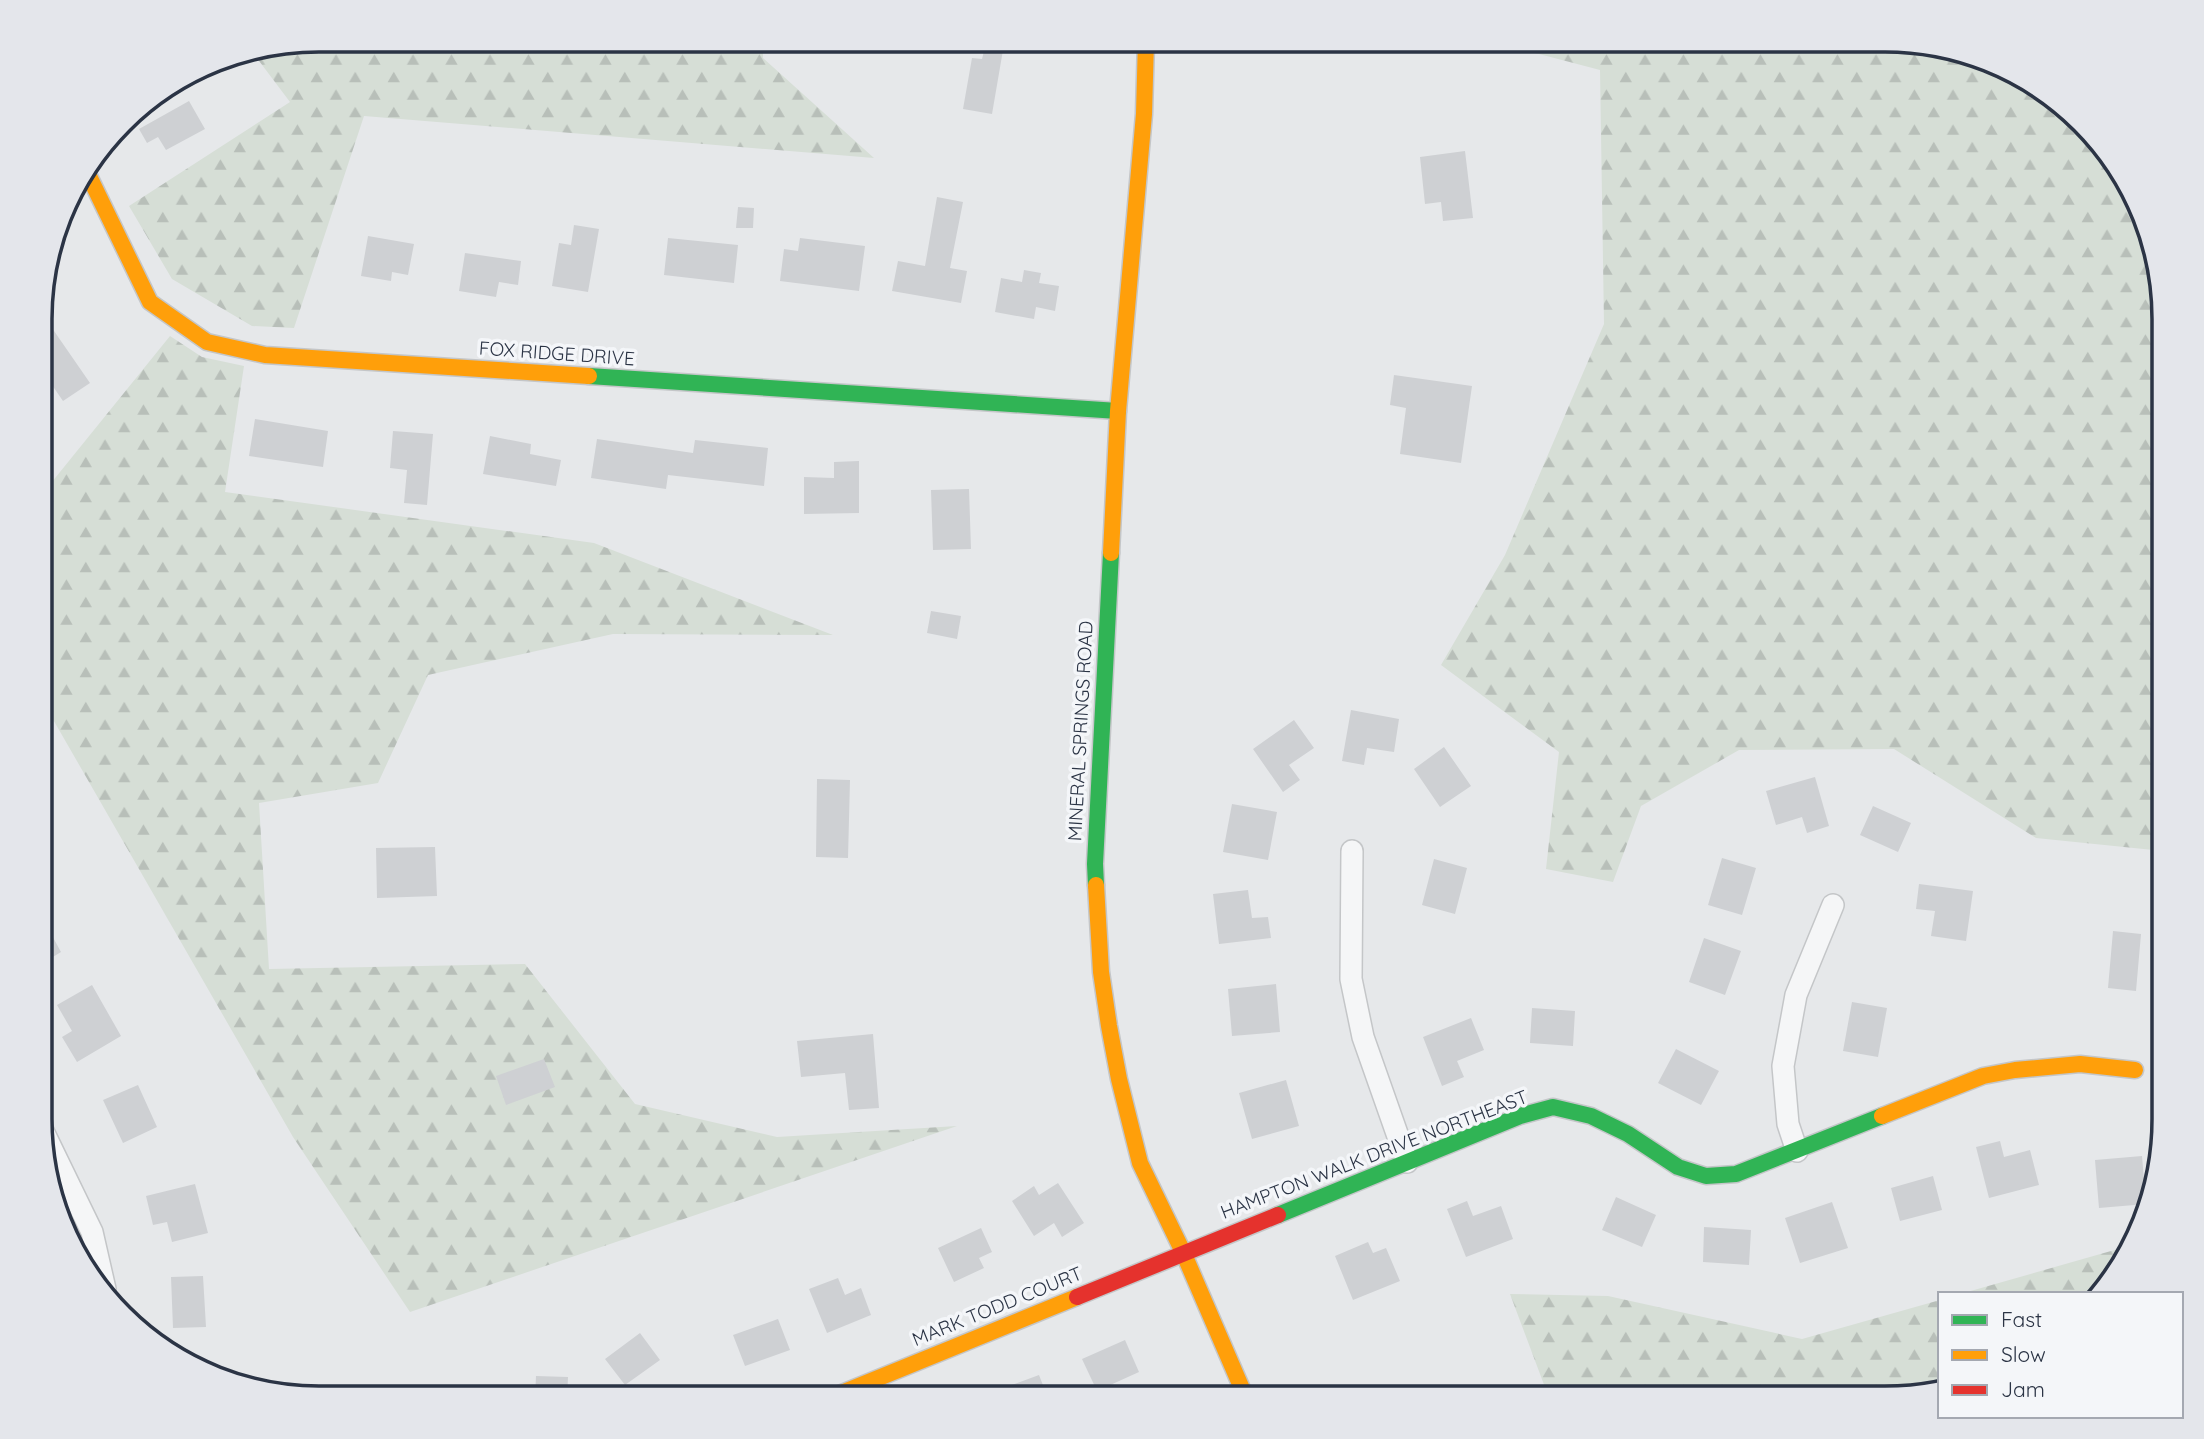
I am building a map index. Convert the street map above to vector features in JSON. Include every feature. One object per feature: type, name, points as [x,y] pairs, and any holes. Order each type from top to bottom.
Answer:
[{"type":"street","name":"MINERAL SPRINGS ROAD","points":[[1146,52],[1144,114],[1118,411],[1095,864],[1101,972],[1119,1079],[1140,1163],[1183,1252],[1241,1386]]},
{"type":"street","name":"FOX RIDGE DRIVE","points":[[91,181],[150,302],[207,342],[265,355],[1118,411]]},
{"type":"street","points":[[1352,851],[1351,979],[1363,1037],[1407,1162]]},
{"type":"street","points":[[1797,1151],[1788,1124],[1783,1066],[1796,995],[1833,905]]},
{"type":"street","name":"HAMPTON WALK DRIVE NORTHEAST","points":[[1183,1252],[1520,1116],[1553,1107],[1591,1116],[1628,1134],[1678,1167],[1706,1176],[1736,1174],[1983,1076],[2080,1064],[2135,1070]]},
{"type":"street","points":[[55,1157],[92,1232],[102,1274]]},
{"type":"street","name":"MARK TODD COURT","points":[[858,1386],[1183,1252]]},
{"type":"green space","points":[[319,52],[763,52],[763,58],[874,158],[364,116],[294,328],[252,326],[172,279],[129,206],[290,102],[258,60]]},
{"type":"green space","points":[[1529,52],[1885,52],[1937,58],[1987,73],[2033,97],[2085,143],[2107,171],[2124,201],[2137,234],[2146,267],[2151,302],[2152,850],[2036,838],[1894,749],[1739,750],[1641,806],[1613,882],[1546,869],[1559,752],[1441,665],[1505,555],[1604,324],[1600,70]]},
{"type":"green space","points":[[170,336],[202,357],[244,366],[225,492],[594,543],[833,635],[613,634],[428,675],[378,783],[259,803],[269,969],[525,964],[635,1104],[777,1137],[957,1126],[410,1312],[293,1137],[52,718],[52,482]]},
{"type":"green space","points":[[2118,1249],[2088,1292],[1967,1292]]},
{"type":"green space","points":[[1510,1294],[1608,1296],[1802,1339],[1938,1301],[1937,1381],[1902,1386],[1544,1386]]},
{"type":"building","points":[[984,52],[1003,52],[992,114],[963,109],[972,58],[982,59]]},
{"type":"building","points":[[189,101],[205,129],[166,150],[158,137],[147,143],[139,129]]},
{"type":"building","points":[[1465,151],[1473,218],[1443,221],[1441,202],[1425,204],[1420,157]]},
{"type":"building","points":[[937,197],[963,202],[950,268],[967,271],[961,303],[892,291],[898,261],[925,266]]},
{"type":"building","points":[[738,207],[754,208],[753,228],[736,228]]},
{"type":"building","points":[[574,225],[599,229],[588,292],[552,286],[559,243],[571,245]]},
{"type":"building","points":[[368,236],[414,244],[408,275],[392,272],[391,281],[361,276]]},
{"type":"building","points":[[668,238],[738,245],[734,283],[664,275]]},
{"type":"building","points":[[800,238],[865,246],[859,291],[780,281],[784,249],[798,251]]},
{"type":"building","points":[[465,253],[521,261],[518,285],[499,282],[496,297],[459,291]]},
{"type":"building","points":[[1024,270],[1041,273],[1039,283],[1059,286],[1055,311],[1036,307],[1034,319],[995,312],[1001,278],[1022,282]]},
{"type":"building","points":[[52,328],[90,383],[63,401],[52,385]]},
{"type":"building","points":[[1394,375],[1472,386],[1461,463],[1400,454],[1406,408],[1390,405]]},
{"type":"building","points":[[255,419],[328,431],[323,467],[249,456]]},
{"type":"building","points":[[393,431],[433,434],[427,505],[404,503],[407,470],[390,468]]},
{"type":"building","points":[[490,436],[531,444],[530,454],[561,460],[556,486],[483,474]]},
{"type":"building","points":[[597,439],[693,453],[695,440],[768,448],[764,486],[668,475],[666,489],[591,478]]},
{"type":"building","points":[[859,461],[859,513],[804,514],[804,477],[834,478],[834,462]]},
{"type":"building","points":[[969,489],[971,549],[933,550],[931,490]]},
{"type":"building","points":[[931,611],[961,616],[957,639],[927,633]]},
{"type":"building","points":[[1351,710],[1399,719],[1394,752],[1367,748],[1364,765],[1342,761]]},
{"type":"building","points":[[1294,720],[1314,748],[1289,765],[1300,780],[1283,792],[1253,749]]},
{"type":"building","points":[[1444,747],[1471,786],[1440,807],[1414,769]]},
{"type":"building","points":[[1815,777],[1829,826],[1807,833],[1802,817],[1776,825],[1766,791]]},
{"type":"building","points":[[817,779],[850,780],[848,858],[816,857]]},
{"type":"building","points":[[1232,804],[1277,812],[1268,860],[1223,852]]},
{"type":"building","points":[[1873,806],[1911,823],[1898,852],[1860,835]]},
{"type":"building","points":[[435,847],[437,896],[377,898],[376,848]]},
{"type":"building","points":[[1722,858],[1756,868],[1742,915],[1708,905]]},
{"type":"building","points":[[1434,859],[1467,868],[1455,914],[1422,905]]},
{"type":"building","points":[[1919,884],[1973,891],[1966,941],[1931,936],[1935,911],[1916,909]]},
{"type":"building","points":[[1248,890],[1252,918],[1268,917],[1271,938],[1219,944],[1213,894]]},
{"type":"building","points":[[2113,931],[2141,934],[2136,991],[2108,988]]},
{"type":"building","points":[[52,936],[61,952],[52,958]]},
{"type":"building","points":[[1704,938],[1741,951],[1725,995],[1689,982]]},
{"type":"building","points":[[1276,984],[1280,1032],[1232,1036],[1228,989]]},
{"type":"building","points":[[92,985],[121,1036],[77,1062],[62,1037],[72,1031],[57,1005]]},
{"type":"building","points":[[1852,1002],[1887,1008],[1878,1057],[1843,1051]]},
{"type":"building","points":[[1532,1008],[1575,1011],[1573,1046],[1530,1043]]},
{"type":"building","points":[[1471,1018],[1484,1050],[1457,1061],[1464,1077],[1442,1086],[1423,1037]]},
{"type":"building","points":[[873,1034],[879,1108],[849,1110],[845,1073],[801,1077],[797,1041]]},
{"type":"building","points":[[1676,1049],[1719,1071],[1701,1105],[1658,1083]]},
{"type":"building","points":[[544,1059],[555,1087],[506,1105],[496,1076]]},
{"type":"building","points":[[1286,1080],[1299,1126],[1252,1139],[1239,1093]]},
{"type":"building","points":[[138,1085],[157,1127],[123,1143],[103,1100]]},
{"type":"building","points":[[2000,1141],[2004,1157],[2030,1150],[2039,1185],[1989,1198],[1976,1147]]},
{"type":"building","points":[[2142,1156],[2144,1180],[2137,1205],[2099,1208],[2095,1160]]},
{"type":"building","points":[[1933,1176],[1942,1210],[1900,1221],[1891,1188]]},
{"type":"building","points":[[1058,1183],[1084,1223],[1062,1237],[1054,1223],[1034,1236],[1012,1201],[1034,1186],[1039,1195]]},
{"type":"building","points":[[195,1184],[208,1233],[172,1242],[167,1222],[153,1225],[146,1196]]},
{"type":"building","points":[[1616,1197],[1656,1215],[1642,1247],[1602,1230]]},
{"type":"building","points":[[1467,1201],[1473,1216],[1501,1206],[1513,1239],[1466,1257],[1447,1209]]},
{"type":"building","points":[[1832,1202],[1848,1248],[1800,1263],[1785,1218]]},
{"type":"building","points":[[1704,1227],[1751,1230],[1749,1265],[1703,1262]]},
{"type":"building","points":[[981,1228],[992,1252],[979,1258],[984,1268],[954,1282],[938,1248]]},
{"type":"building","points":[[1368,1242],[1373,1253],[1386,1248],[1400,1281],[1353,1300],[1335,1256]]},
{"type":"building","points":[[203,1276],[206,1327],[173,1328],[171,1277]]},
{"type":"building","points":[[838,1278],[845,1295],[861,1288],[871,1315],[827,1333],[809,1289]]},
{"type":"building","points":[[778,1319],[790,1350],[745,1366],[733,1335]]},
{"type":"building","points":[[640,1333],[660,1360],[625,1385],[605,1359]]},
{"type":"building","points":[[1125,1340],[1139,1372],[1108,1386],[1095,1386],[1082,1359]]},
{"type":"building","points":[[1039,1375],[1043,1386],[1009,1386]]},
{"type":"building","points":[[536,1376],[568,1377],[568,1386],[536,1386]]},
{"type":"traffic: fast","points":[[589,376],[1118,411]]},
{"type":"traffic: fast","points":[[1096,885],[1111,553]]},
{"type":"traffic: fast","points":[[1278,1215],[1520,1116],[1553,1107],[1591,1116],[1628,1134],[1678,1167],[1706,1176],[1736,1174],[1882,1116]]},
{"type":"traffic: slow","points":[[1111,553],[1118,411],[1144,114],[1146,52]]},
{"type":"traffic: slow","points":[[91,181],[150,302],[207,342],[265,355],[589,376]]},
{"type":"traffic: slow","points":[[1096,885],[1101,972],[1109,1026],[1140,1163],[1183,1252],[1241,1386]]},
{"type":"traffic: slow","points":[[1882,1116],[1983,1076],[2015,1070],[2080,1064],[2135,1070]]},
{"type":"traffic: slow","points":[[859,1386],[1077,1297]]},
{"type":"traffic: jam","points":[[1077,1297],[1278,1215]]}]
